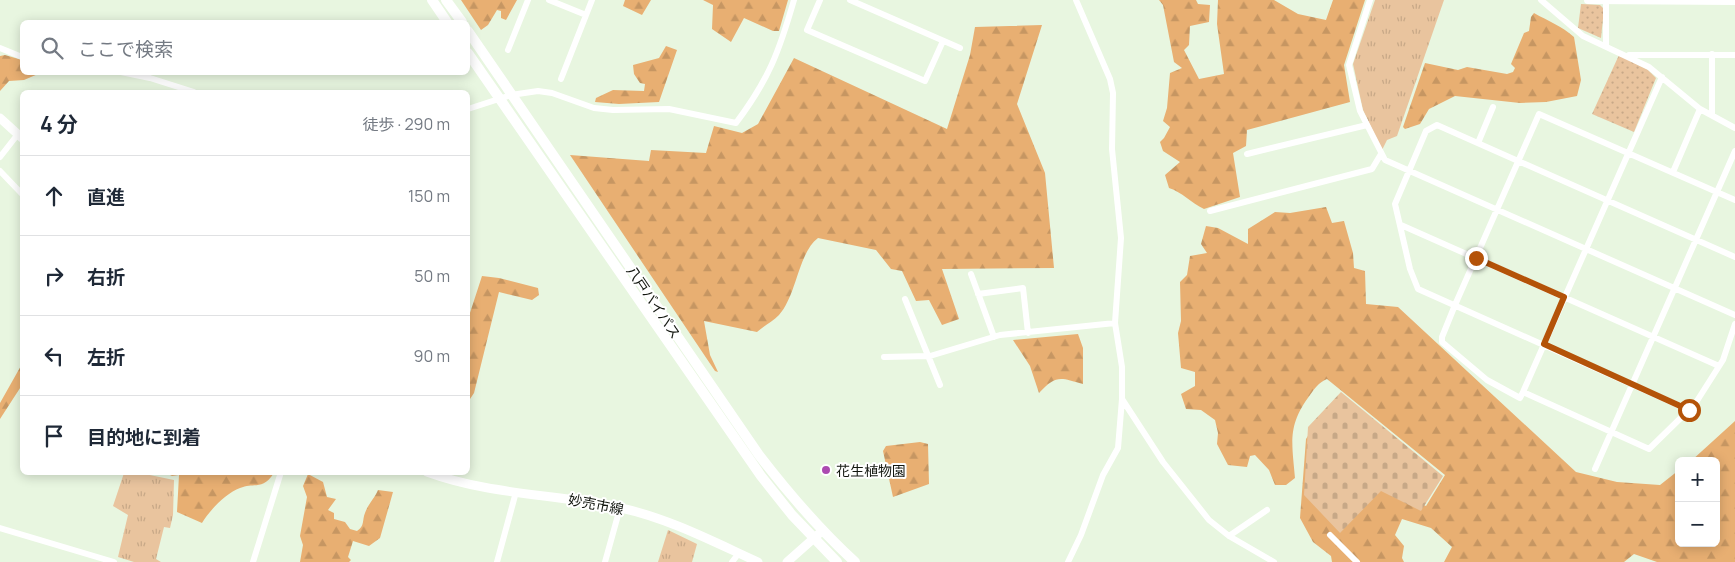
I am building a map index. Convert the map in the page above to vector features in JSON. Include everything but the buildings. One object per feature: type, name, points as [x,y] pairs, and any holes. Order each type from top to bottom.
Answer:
[{"type":"highway","points":[[432,0],[446,20]]},
{"type":"highway","points":[[446,0],[461,20]]},
{"type":"highway","name":"八戸バイパス","points":[[470,34],[759,455],[790,496],[822,531],[855,562]]},
{"type":"highway","name":"八戸バイパス","points":[[470,55],[761,476],[814,539],[837,562]]},
{"type":"main road","points":[[0,118],[20,136]]},
{"type":"main road","name":"妙売市線","points":[[438,475],[483,488],[620,508],[648,514],[758,562]]},
{"type":"main road","points":[[787,562],[822,531]]},
{"type":"street","points":[[508,50],[528,0]]},
{"type":"street","points":[[549,0],[586,15]]},
{"type":"street","points":[[561,80],[592,0]]},
{"type":"street","points":[[470,108],[511,95],[538,91],[552,93],[594,108],[613,110],[668,109],[736,123],[754,99],[771,70],[794,0]]},
{"type":"street","points":[[820,0],[807,30],[925,81],[943,41]]},
{"type":"street","points":[[850,0],[960,48]]},
{"type":"street","points":[[1068,562],[1081,535],[1103,475],[1118,448],[1122,400],[1122,367],[1116,323],[1121,238],[1112,149],[1113,93],[1110,79],[1076,0]]},
{"type":"street","points":[[1370,0],[1349,65],[1360,111],[1385,160],[1735,315]]},
{"type":"street","points":[[1542,0],[1583,36],[1627,55],[1649,67],[1700,109],[1735,128]]},
{"type":"street","points":[[1588,0],[1735,1]]},
{"type":"street","points":[[1606,1],[1606,46]]},
{"type":"street","points":[[0,48],[20,56]]},
{"type":"street","points":[[1712,54],[1712,114]]},
{"type":"street","points":[[1627,55],[1735,55]]},
{"type":"street","points":[[136,75],[188,90]]},
{"type":"street","points":[[1662,77],[1628,153],[1586,249],[1564,297],[1520,398],[1487,380],[1462,362],[1442,342],[1442,337],[1455,305],[1539,114],[1628,153],[1673,172],[1735,200]]},
{"type":"street","points":[[1478,143],[1493,107]]},
{"type":"street","points":[[1673,172],[1700,109]]},
{"type":"street","points":[[1247,154],[1367,125]]},
{"type":"street","points":[[1689,410],[1418,289],[1410,269],[1395,204],[1426,131],[1437,125],[1735,257]]},
{"type":"street","points":[[0,157],[20,136]]},
{"type":"street","points":[[1595,469],[1735,151]]},
{"type":"street","points":[[1210,211],[1372,169],[1381,154]]},
{"type":"street","points":[[0,171],[20,192]]},
{"type":"street","points":[[1400,225],[1719,366]]},
{"type":"street","points":[[971,274],[994,337]]},
{"type":"street","points":[[978,294],[1023,288],[1028,333]]},
{"type":"street","points":[[905,299],[930,356],[940,385]]},
{"type":"street","points":[[884,358],[930,356],[994,337],[1116,323]]},
{"type":"street","points":[[1523,392],[1649,449],[1689,410],[1719,366],[1735,324]]},
{"type":"street","points":[[1122,400],[1163,462],[1209,520],[1229,536],[1274,562]]},
{"type":"street","points":[[253,562],[280,475]]},
{"type":"street","points":[[497,562],[516,492]]},
{"type":"street","points":[[605,562],[620,508]]},
{"type":"street","points":[[1229,536],[1268,510]]},
{"type":"street","points":[[0,528],[114,562]]},
{"type":"street","points":[[1330,535],[1357,562]]},
{"type":"street","points":[[732,562],[739,553]]},
{"type":"green space","points":[[461,0],[517,0],[506,20],[501,18],[501,11],[497,10],[488,25],[481,30]]},
{"type":"green space","points":[[625,0],[651,0],[642,15],[623,6]]},
{"type":"green space","points":[[703,0],[788,0],[779,31],[773,31],[744,18],[731,42],[712,29],[713,5]]},
{"type":"green space","points":[[1159,0],[1196,0],[1198,4],[1210,5],[1209,22],[1190,26],[1189,45],[1184,50],[1199,79],[1224,74],[1217,24],[1218,0],[1274,0],[1298,14],[1326,20],[1333,0],[1365,0],[1344,65],[1350,102],[1247,130],[1246,146],[1233,153],[1240,197],[1204,209],[1199,207],[1169,188],[1165,175],[1180,162],[1163,151],[1160,142],[1170,127],[1163,121],[1167,108],[1170,73],[1182,68],[1174,62],[1163,5]]},
{"type":"green space","points":[[1375,0],[1444,0],[1397,136],[1387,140],[1382,150],[1363,110],[1353,64]]},
{"type":"green space","points":[[1581,4],[1600,5],[1604,9],[1601,38],[1578,28]]},
{"type":"green space","points":[[1534,13],[1574,37],[1581,80],[1577,96],[1546,102],[1520,103],[1455,96],[1429,109],[1420,124],[1405,129],[1403,127],[1425,63],[1458,70],[1467,67],[1507,74],[1513,72],[1515,68],[1511,64],[1524,33],[1529,31],[1531,17]]},
{"type":"green space","points":[[1042,25],[1017,104],[1045,173],[1054,268],[942,269],[959,319],[942,325],[929,300],[916,301],[902,271],[891,269],[876,250],[818,238],[806,254],[785,307],[777,317],[757,332],[704,321],[710,355],[718,372],[715,371],[570,155],[649,161],[651,150],[706,153],[714,126],[742,133],[758,124],[794,58],[947,129],[970,55],[975,27]]},
{"type":"green space","points":[[666,46],[677,50],[659,102],[619,104],[595,102],[596,98],[613,90],[644,91],[645,84],[640,83],[634,74],[633,65],[659,58]]},
{"type":"green space","points":[[5,55],[20,59],[20,75],[36,75],[24,80],[9,81],[0,91],[0,56]]},
{"type":"green space","points":[[1619,55],[1648,70],[1656,78],[1634,132],[1592,114]]},
{"type":"green space","points":[[1326,207],[1332,223],[1344,221],[1353,253],[1354,268],[1365,271],[1366,304],[1398,307],[1576,472],[1617,482],[1660,485],[1675,473],[1675,547],[1720,547],[1720,457],[1695,457],[1735,421],[1735,562],[1657,562],[1634,554],[1624,562],[1444,562],[1452,547],[1431,528],[1402,519],[1395,535],[1404,546],[1402,558],[1404,562],[1332,562],[1331,556],[1313,542],[1300,518],[1306,439],[1315,425],[1383,487],[1426,506],[1445,475],[1327,379],[1315,388],[1303,406],[1294,425],[1292,444],[1295,478],[1286,485],[1275,485],[1269,470],[1255,455],[1250,456],[1247,467],[1228,465],[1217,444],[1218,433],[1215,420],[1201,410],[1186,409],[1181,394],[1195,386],[1195,372],[1181,368],[1178,333],[1181,321],[1180,282],[1187,275],[1190,256],[1207,253],[1201,244],[1206,226],[1218,228],[1248,244],[1248,229],[1275,212],[1290,213]]},
{"type":"green space","points":[[482,276],[499,278],[538,288],[539,295],[532,300],[499,292],[474,393],[470,399],[470,313]]},
{"type":"green space","points":[[1078,334],[1083,348],[1083,384],[1058,379],[1054,380],[1039,393],[1030,366],[1013,340]]},
{"type":"green space","points":[[20,368],[20,388],[0,419],[0,403]]},
{"type":"green space","points":[[1341,392],[1443,476],[1421,511],[1381,491],[1340,533],[1304,495],[1308,427]]},
{"type":"green space","points":[[920,442],[928,444],[929,484],[893,497],[883,451],[886,446]]},
{"type":"green space","points":[[123,475],[150,475],[174,480],[173,515],[170,528],[164,527],[156,559],[161,562],[134,562],[118,557],[128,515],[113,506]]},
{"type":"green space","points":[[179,475],[273,475],[262,484],[245,486],[229,494],[213,508],[202,523],[177,512]]},
{"type":"green space","points":[[308,475],[323,482],[327,497],[336,499],[328,510],[334,513],[334,519],[345,522],[350,529],[357,531],[361,527],[366,510],[378,490],[393,492],[380,538],[369,546],[353,541],[348,557],[351,560],[349,562],[300,562],[303,545],[300,536],[307,497],[303,486]]},
{"type":"green space","points":[[668,530],[697,544],[692,562],[658,562]]},
{"type":"place","name":"花生植物園","points":[[826,470]]},
{"type":"route","points":[[1476,258],[1564,297],[1544,344],[1689,410]]}]
